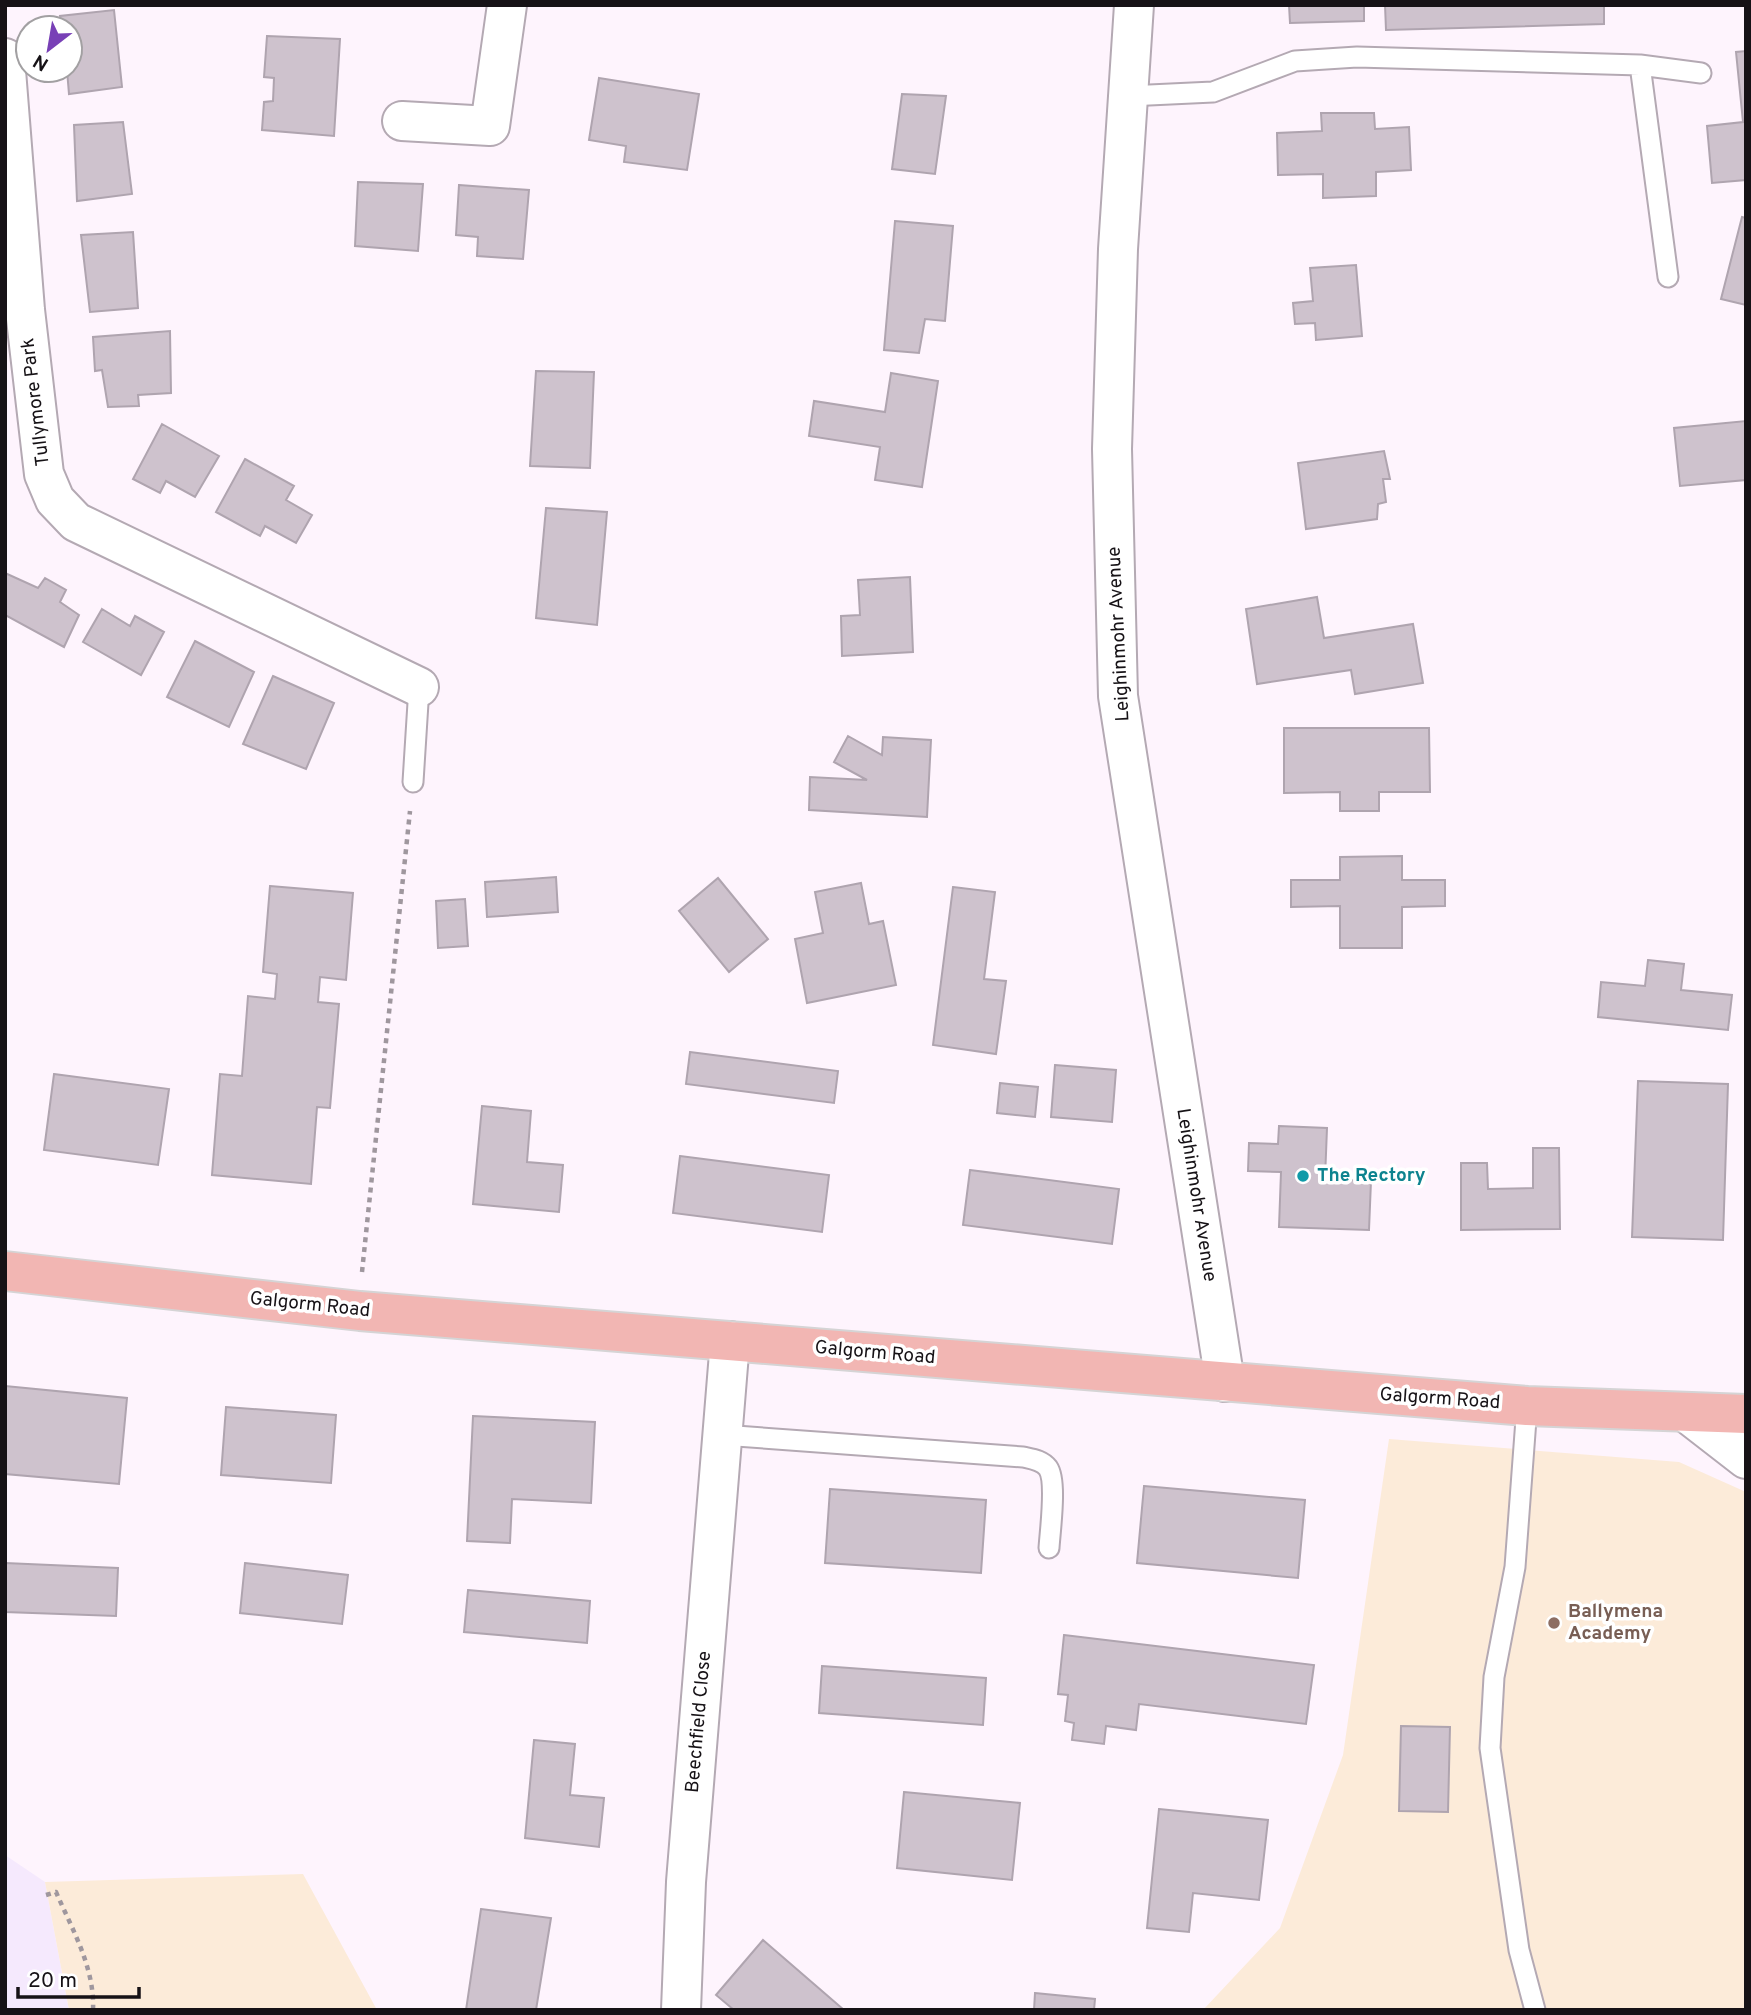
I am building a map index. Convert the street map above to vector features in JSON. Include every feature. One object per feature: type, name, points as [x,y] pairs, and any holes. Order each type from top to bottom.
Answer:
[{"type":"main road","name":"Galgorm Road","points":[[5,1271],[360,1311],[1527,1406],[1688,1414],[1746,1414]]},
{"type":"street","points":[[402,121],[490,126],[507,5]]},
{"type":"street","name":"Leighinmohr Avenue","points":[[1135,5],[1118,249],[1112,449],[1118,696],[1225,1382]]},
{"type":"street","name":"Tullymore Park","points":[[5,58],[25,310],[44,474],[55,500],[76,522],[419,687]]},
{"type":"street","name":"Beechfield Close","points":[[681,2010],[686,1882],[730,1341]]},
{"type":"street","points":[[1688,1414],[1746,1459]]},
{"type":"lane","points":[[1128,96],[1213,92],[1295,61],[1345,58],[1640,65],[1700,73]]},
{"type":"lane","points":[[1640,65],[1668,277]]},
{"type":"lane","points":[[413,782],[419,687]]},
{"type":"lane","points":[[1527,1406],[1515,1567],[1494,1677],[1490,1748],[1519,1950],[1535,2010]]},
{"type":"lane","points":[[722,1435],[1023,1457],[1040,1461],[1050,1470],[1052,1486],[1049,1548]]},
{"type":"path","points":[[360,1311],[413,782]]},
{"type":"path","points":[[46,1895],[56,1892],[80,1949],[89,1972],[93,2010]]},
{"type":"shaded area","name":"Ballymena Academy","points":[[1389,1439],[1679,1462],[1746,1492],[1746,2010],[1203,2010],[1280,1928],[1343,1755]]},
{"type":"shaded area","points":[[5,1855],[45,1882],[69,2010],[5,2010]]},
{"type":"shaded area","points":[[303,1874],[377,2010],[69,2010],[45,1882]]},
{"type":"building","points":[[1289,5],[1364,5],[1364,21],[1290,23]]},
{"type":"building","points":[[1385,5],[1604,5],[1604,24],[1386,30]]},
{"type":"building","points":[[114,10],[122,87],[69,94],[68,84],[84,84],[84,14],[78,14]]},
{"type":"building","points":[[267,36],[340,39],[334,136],[262,130],[264,102],[273,101],[274,78],[264,77]]},
{"type":"building","points":[[1746,51],[1746,180],[1712,183],[1707,126],[1743,122],[1736,52]]},
{"type":"building","points":[[599,78],[699,94],[687,170],[624,162],[626,146],[589,140]]},
{"type":"building","points":[[902,94],[946,96],[935,174],[892,169]]},
{"type":"building","points":[[1321,113],[1374,113],[1375,129],[1409,127],[1411,170],[1376,172],[1376,196],[1323,198],[1323,174],[1278,175],[1277,133],[1322,131]]},
{"type":"building","points":[[123,122],[132,194],[77,201],[74,125]]},
{"type":"building","points":[[358,182],[423,184],[418,251],[355,246]]},
{"type":"building","points":[[459,185],[529,190],[523,259],[477,256],[478,237],[456,235]]},
{"type":"building","points":[[1742,217],[1746,218],[1746,305],[1721,299]]},
{"type":"building","points":[[895,221],[953,226],[945,321],[925,319],[919,353],[884,350]]},
{"type":"building","points":[[133,232],[138,308],[90,312],[81,235]]},
{"type":"building","points":[[1356,265],[1362,336],[1316,340],[1315,323],[1295,324],[1293,303],[1313,301],[1310,268]]},
{"type":"building","points":[[170,331],[171,393],[138,395],[139,406],[108,407],[102,370],[95,371],[93,337]]},
{"type":"building","points":[[536,371],[594,372],[590,468],[530,466]]},
{"type":"building","points":[[891,373],[938,381],[922,487],[875,480],[880,447],[809,436],[814,401],[885,412]]},
{"type":"building","points":[[1746,421],[1746,480],[1680,486],[1674,428]]},
{"type":"building","points":[[162,424],[219,456],[195,497],[166,481],[160,493],[133,479]]},
{"type":"building","points":[[1384,451],[1390,479],[1383,479],[1386,502],[1378,504],[1377,519],[1306,529],[1298,463]]},
{"type":"building","points":[[245,459],[294,486],[286,500],[312,515],[296,543],[265,526],[260,536],[216,512]]},
{"type":"building","points":[[546,508],[607,512],[597,625],[536,618]]},
{"type":"building","points":[[5,573],[38,588],[45,578],[66,590],[60,602],[79,615],[64,647],[5,615]]},
{"type":"building","points":[[910,577],[913,652],[842,656],[841,616],[860,615],[858,580]]},
{"type":"building","points":[[1317,597],[1324,638],[1413,624],[1423,683],[1355,694],[1351,670],[1257,684],[1246,609]]},
{"type":"building","points":[[102,609],[130,626],[135,616],[164,632],[141,675],[83,642]]},
{"type":"building","points":[[195,641],[254,672],[229,727],[167,697]]},
{"type":"building","points":[[273,676],[334,703],[306,769],[243,744]]},
{"type":"building","points":[[1284,728],[1429,728],[1430,792],[1379,792],[1379,811],[1340,811],[1340,792],[1284,793]]},
{"type":"building","points":[[848,736],[882,755],[883,737],[931,740],[927,817],[809,810],[810,777],[867,780],[834,762]]},
{"type":"building","points":[[1402,856],[1402,880],[1445,880],[1445,906],[1402,907],[1402,948],[1340,948],[1340,906],[1291,907],[1291,880],[1340,880],[1340,857]]},
{"type":"building","points":[[556,877],[558,912],[487,917],[485,882]]},
{"type":"building","points":[[718,878],[768,939],[729,972],[679,911]]},
{"type":"building","points":[[861,883],[869,924],[883,921],[896,985],[807,1003],[795,939],[823,933],[815,892]]},
{"type":"building","points":[[270,886],[353,893],[346,980],[320,977],[318,1002],[339,1004],[330,1108],[317,1107],[311,1184],[212,1175],[220,1074],[242,1076],[248,996],[275,999],[277,974],[263,972]]},
{"type":"building","points":[[953,887],[995,892],[984,979],[1006,981],[996,1054],[933,1045]]},
{"type":"building","points":[[465,899],[468,946],[438,948],[436,901]]},
{"type":"building","points":[[1648,960],[1684,964],[1681,990],[1732,995],[1728,1030],[1598,1017],[1601,982],[1645,986]]},
{"type":"building","points":[[690,1052],[838,1071],[834,1103],[686,1084]]},
{"type":"building","points":[[1055,1065],[1116,1070],[1112,1122],[1051,1117]]},
{"type":"building","points":[[54,1074],[169,1089],[158,1165],[44,1150]]},
{"type":"building","points":[[1638,1081],[1728,1084],[1723,1240],[1632,1237]]},
{"type":"building","points":[[1000,1083],[1038,1087],[1035,1117],[997,1113]]},
{"type":"building","points":[[482,1106],[531,1111],[527,1162],[563,1165],[559,1212],[473,1204]]},
{"type":"building","name":"The Rectory","points":[[1279,1126],[1327,1128],[1325,1179],[1371,1181],[1369,1230],[1279,1227],[1281,1172],[1248,1171],[1249,1143],[1278,1144]]},
{"type":"building","points":[[1533,1148],[1559,1148],[1560,1229],[1461,1230],[1461,1163],[1487,1163],[1488,1189],[1533,1188]]},
{"type":"building","points":[[680,1156],[829,1175],[822,1232],[673,1213]]},
{"type":"building","points":[[970,1170],[1119,1189],[1112,1244],[963,1225]]},
{"type":"building","points":[[5,1386],[127,1398],[119,1484],[5,1474]]},
{"type":"building","points":[[226,1407],[336,1415],[331,1483],[221,1475]]},
{"type":"building","points":[[473,1416],[595,1422],[591,1503],[512,1499],[510,1543],[467,1541]]},
{"type":"building","points":[[1144,1486],[1305,1500],[1298,1578],[1137,1563]]},
{"type":"building","points":[[830,1489],[986,1500],[981,1573],[825,1563]]},
{"type":"building","points":[[5,1563],[118,1568],[116,1616],[5,1612]]},
{"type":"building","points":[[245,1563],[348,1575],[342,1624],[240,1613]]},
{"type":"building","points":[[468,1590],[590,1601],[587,1643],[464,1632]]},
{"type":"building","points":[[1064,1635],[1314,1665],[1306,1724],[1139,1704],[1136,1730],[1106,1726],[1104,1744],[1072,1740],[1074,1723],[1065,1721],[1068,1695],[1058,1694]]},
{"type":"building","points":[[822,1666],[986,1678],[983,1725],[819,1713]]},
{"type":"building","points":[[1401,1726],[1450,1727],[1448,1812],[1399,1811]]},
{"type":"building","points":[[534,1740],[575,1744],[570,1795],[604,1798],[599,1847],[525,1838]]},
{"type":"building","points":[[904,1792],[1020,1803],[1012,1880],[897,1868]]},
{"type":"building","points":[[1159,1809],[1268,1820],[1259,1900],[1193,1893],[1189,1932],[1147,1928]]},
{"type":"building","points":[[481,1909],[551,1918],[536,2010],[466,2010]]},
{"type":"building","points":[[763,1940],[844,2010],[734,2010],[716,1995]]},
{"type":"building","points":[[1035,1993],[1095,1999],[1094,2010],[1034,2010]]},
{"type":"place","name":"The Rectory","points":[[1303,1176]]},
{"type":"place","name":"Ballymena Academy","points":[[1554,1623]]}]
